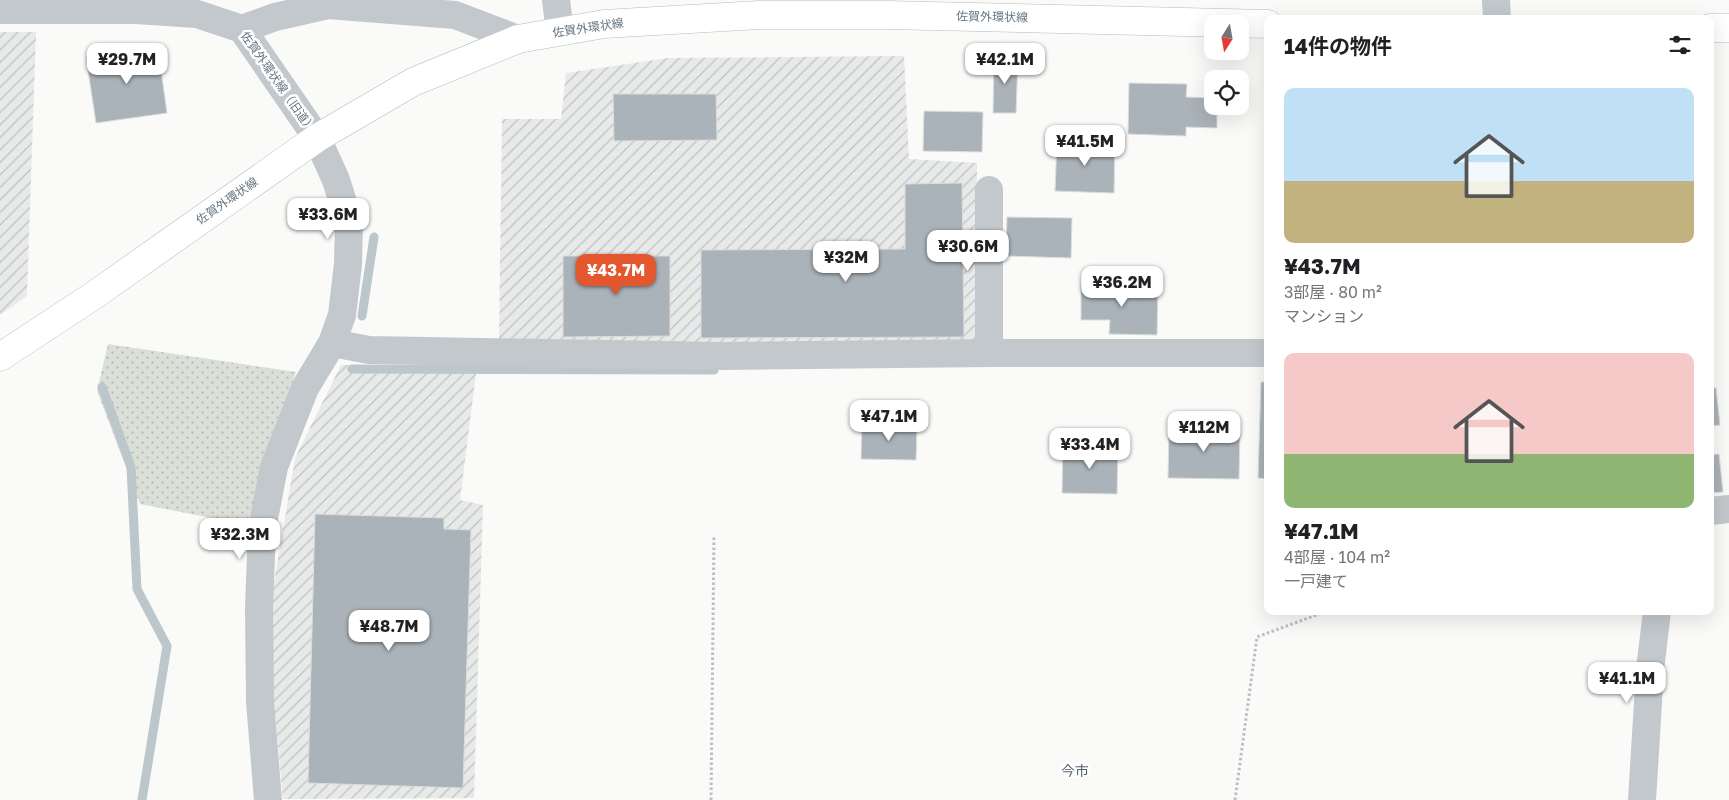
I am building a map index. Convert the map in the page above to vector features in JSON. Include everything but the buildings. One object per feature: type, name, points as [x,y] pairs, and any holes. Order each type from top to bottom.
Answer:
[{"type":"main road","name":"佐賀外環状線","points":[[0,357],[93,296],[317,138],[413,82],[518,39],[604,24],[759,8],[887,14],[1264,24]]},
{"type":"main road","points":[[1714,28],[1729,28]]},
{"type":"street","points":[[556,0],[560,32]]},
{"type":"street","points":[[1496,0],[1497,15]]},
{"type":"street","name":"佐賀外環状線（旧道）","points":[[0,10],[136,5],[197,14],[242,29],[317,138],[336,180],[349,222],[348,264],[342,315],[332,343],[304,388],[274,467],[262,529],[259,608],[260,701],[268,800]]},
{"type":"street","points":[[242,29],[275,17],[328,5],[455,15],[518,39]]},
{"type":"street","points":[[989,190],[990,353]]},
{"type":"street","points":[[332,343],[369,350],[700,356],[1264,353]]},
{"type":"street","points":[[1714,511],[1729,509]]},
{"type":"street","points":[[1642,800],[1650,670],[1657,615]]},
{"type":"path","points":[[711,800],[714,535]]},
{"type":"path","points":[[1235,800],[1257,637],[1316,615]]},
{"type":"shaded area","points":[[0,32],[36,32],[27,296],[0,315]]},
{"type":"shaded area","points":[[904,56],[909,159],[977,163],[977,348],[499,343],[502,119],[561,119],[566,73],[668,58]]},
{"type":"shaded area","points":[[108,344],[296,372],[247,525],[140,504],[97,391]]},
{"type":"shaded area","points":[[341,365],[477,366],[460,500],[483,505],[474,798],[283,799],[272,679],[273,588],[295,458]]},
{"type":"waterway","points":[[362,316],[374,237]]},
{"type":"waterway","points":[[352,369],[714,370]]},
{"type":"waterway","points":[[102,387],[131,467],[137,589],[167,646],[142,800]]},
{"type":"district","name":"今市","points":[[1075,771]]}]
